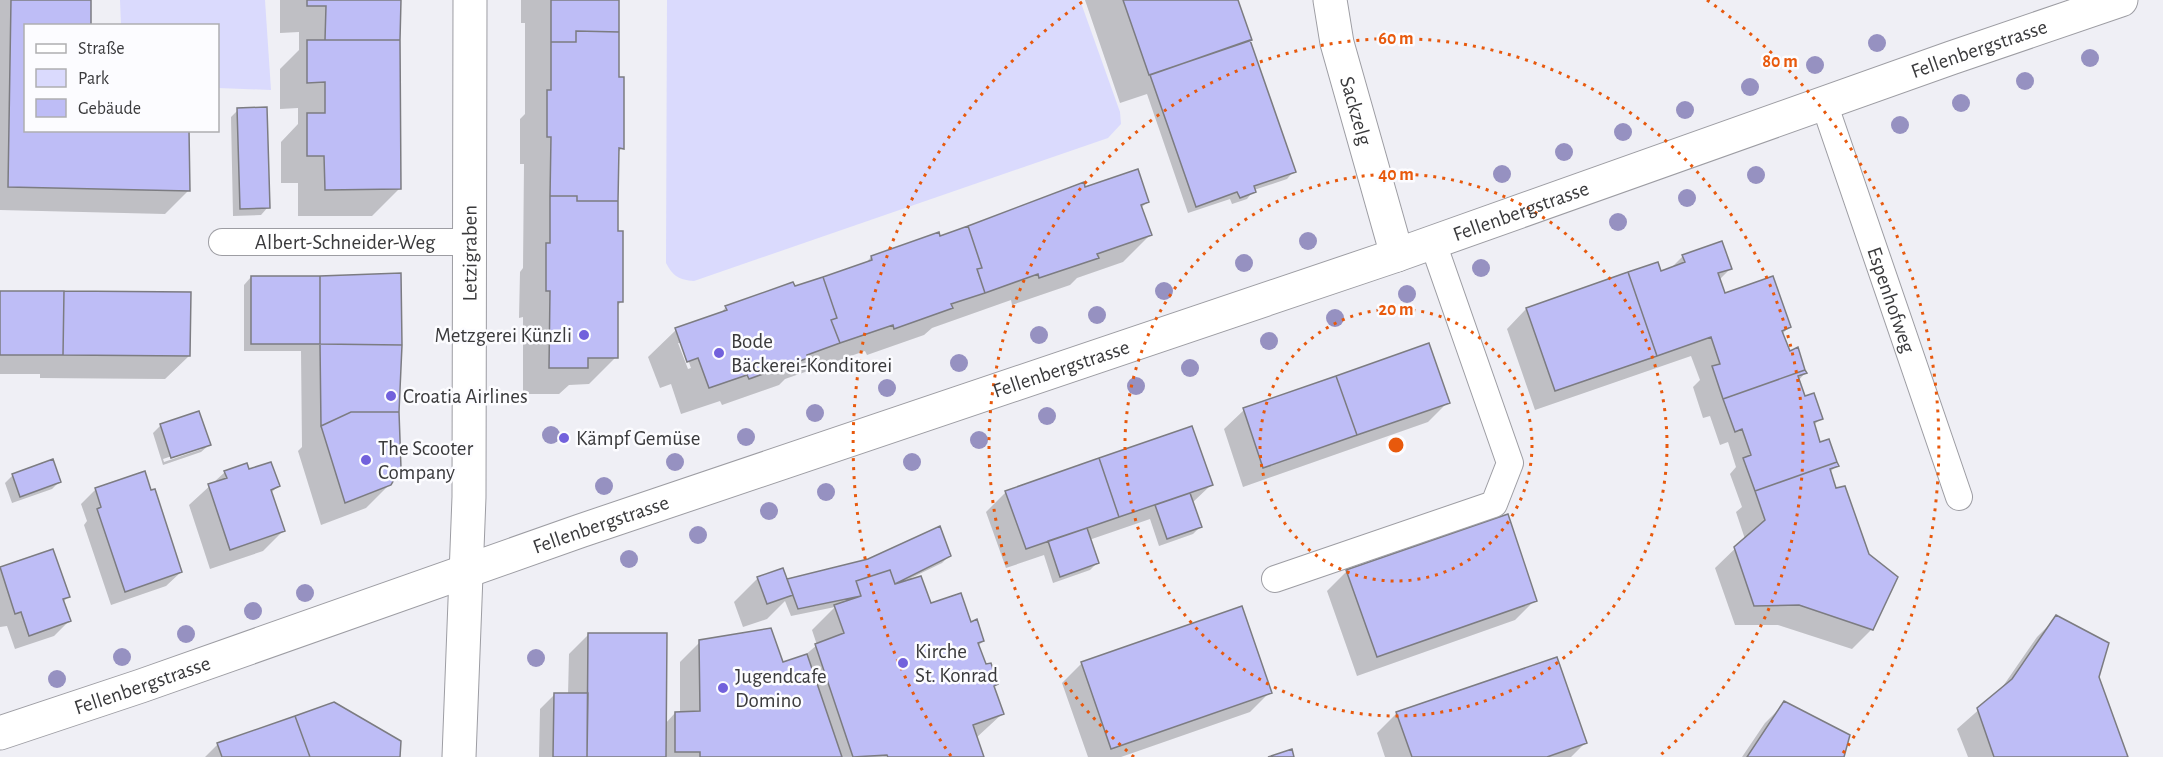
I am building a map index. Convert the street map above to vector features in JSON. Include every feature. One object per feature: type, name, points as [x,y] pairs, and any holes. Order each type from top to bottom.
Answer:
[{"type":"street","name":"Letzigraben","points":[[459,757],[469,497],[470,0]]},
{"type":"street","name":"Sackzelg","points":[[1330,0],[1337,42],[1397,255]]},
{"type":"street","name":"Fellenbergstrasse","points":[[0,733],[465,572],[1433,243],[2121,0]]},
{"type":"lane","name":"Espenhofweg","points":[[1824,103],[1959,496]]},
{"type":"lane","name":"Albert-Schneider-Weg","points":[[222,242],[468,242]]},
{"type":"lane","points":[[1275,579],[1494,504],[1510,463],[1433,243]]},
{"type":"green space","points":[[120,0],[265,0],[271,90],[219,88],[219,24],[121,24]]},
{"type":"green space","points":[[667,0],[1080,0],[1120,112],[1121,124],[1108,138],[694,281],[684,280],[674,274],[666,263]]},
{"type":"building","points":[[11,0],[91,0],[91,24],[24,24],[24,132],[189,132],[190,191],[8,187]]},
{"type":"building","points":[[307,0],[401,0],[400,40],[325,40],[326,6],[307,6]]},
{"type":"building","points":[[551,0],[619,0],[619,32],[576,31],[576,42],[551,42]]},
{"type":"building","points":[[1123,0],[1238,0],[1252,40],[1149,75]]},
{"type":"building","points":[[576,31],[619,32],[619,77],[624,77],[624,149],[619,148],[618,201],[577,201],[577,196],[550,196],[551,137],[547,137],[547,90],[551,90],[551,42],[576,42]]},
{"type":"building","points":[[307,40],[400,40],[401,189],[325,190],[324,156],[307,156],[307,113],[325,113],[325,82],[307,83]]},
{"type":"building","points":[[1250,40],[1296,172],[1254,186],[1256,192],[1240,198],[1237,192],[1196,207],[1150,75]]},
{"type":"building","points":[[267,107],[270,208],[240,209],[237,108]]},
{"type":"building","points":[[1138,169],[1149,202],[1141,205],[1152,235],[1097,254],[1099,258],[1039,278],[1038,274],[985,293],[977,269],[982,268],[968,226],[1084,182],[1085,187]]},
{"type":"building","points":[[550,196],[577,196],[577,201],[618,201],[618,231],[623,231],[623,302],[618,302],[618,358],[588,358],[588,368],[549,368],[550,291],[546,291],[546,243],[550,243]]},
{"type":"building","points":[[968,226],[982,268],[977,269],[985,293],[951,304],[953,308],[894,329],[893,325],[840,343],[831,320],[837,318],[823,277],[872,260],[871,256],[939,232],[940,236]]},
{"type":"building","points":[[1722,241],[1732,269],[1718,273],[1725,293],[1773,276],[1791,327],[1782,331],[1790,351],[1798,347],[1805,370],[1723,399],[1712,366],[1720,364],[1711,337],[1657,356],[1628,272],[1658,262],[1661,271],[1685,262],[1682,255]]},
{"type":"building","points":[[1628,272],[1657,356],[1555,391],[1526,308]]},
{"type":"building","points":[[401,273],[402,345],[320,344],[320,276]]},
{"type":"building","points":[[251,276],[320,276],[320,344],[251,344]]},
{"type":"building","points":[[823,277],[837,318],[831,320],[840,343],[807,355],[808,358],[749,379],[747,375],[709,388],[698,358],[687,362],[675,328],[727,310],[725,306],[793,282],[795,286]]},
{"type":"building","points":[[0,291],[64,291],[63,355],[0,355]]},
{"type":"building","points":[[64,291],[191,292],[190,356],[63,355]]},
{"type":"building","points":[[1429,343],[1450,403],[1357,435],[1336,376]]},
{"type":"building","points":[[320,344],[402,345],[399,412],[351,412],[321,426]]},
{"type":"building","points":[[1805,370],[1807,373],[1798,376],[1805,396],[1814,393],[1823,419],[1814,422],[1820,442],[1829,439],[1837,462],[1755,491],[1743,458],[1751,455],[1742,429],[1735,432],[1723,399]]},
{"type":"building","points":[[1336,376],[1357,435],[1263,468],[1243,408]]},
{"type":"building","points":[[199,411],[211,445],[171,458],[160,424]]},
{"type":"building","points":[[351,412],[399,412],[401,468],[391,485],[345,503],[321,426]]},
{"type":"building","points":[[1192,426],[1213,485],[1119,517],[1099,458]]},
{"type":"building","points":[[1099,458],[1119,517],[1026,549],[1005,491]]},
{"type":"building","points":[[53,459],[61,482],[20,497],[12,474]]},
{"type":"building","points":[[271,462],[280,486],[271,490],[285,531],[230,550],[208,484],[227,478],[224,471],[247,463],[249,469]]},
{"type":"building","points":[[1837,462],[1839,466],[1830,469],[1836,488],[1845,486],[1869,554],[1898,577],[1873,630],[1799,605],[1754,606],[1734,547],[1765,520],[1755,491]]},
{"type":"building","points":[[145,471],[151,490],[155,489],[182,572],[125,592],[97,509],[101,507],[95,488]]},
{"type":"building","points":[[1190,493],[1202,527],[1167,539],[1155,505]]},
{"type":"building","points":[[1508,514],[1537,601],[1377,657],[1346,570]]},
{"type":"building","points":[[940,526],[951,556],[895,584],[890,570],[856,581],[861,596],[798,609],[787,579],[868,559]]},
{"type":"building","points":[[1087,528],[1099,563],[1060,577],[1048,541]]},
{"type":"building","points":[[53,549],[70,597],[63,599],[71,621],[29,636],[21,612],[15,614],[0,567]]},
{"type":"building","points":[[783,568],[793,595],[767,604],[757,577]]},
{"type":"building","name":"Kirche St. Konrad","points":[[890,570],[895,584],[921,576],[931,603],[961,593],[971,622],[977,619],[984,641],[978,643],[986,664],[991,663],[998,684],[994,686],[1004,714],[973,725],[984,757],[888,757],[887,755],[853,757],[815,644],[844,633],[834,605],[861,596],[856,581]]},
{"type":"building","points":[[1242,606],[1272,693],[1111,749],[1081,662]]},
{"type":"building","points":[[2056,615],[2109,643],[2099,677],[2128,757],[1994,757],[1977,708],[2012,679]]},
{"type":"building","points":[[771,628],[783,662],[807,654],[842,757],[700,757],[700,752],[675,752],[675,712],[700,711],[699,640]]},
{"type":"building","points":[[588,633],[667,633],[666,757],[587,757]]},
{"type":"building","points":[[1557,657],[1587,743],[1547,757],[1412,757],[1396,712]]},
{"type":"building","points":[[554,693],[588,693],[587,757],[553,757]]},
{"type":"building","points":[[1784,701],[1850,735],[1844,757],[1747,757]]},
{"type":"building","points":[[334,702],[401,741],[400,757],[310,757],[295,716]]},
{"type":"building","points":[[295,716],[310,757],[222,757],[217,743]]},
{"type":"building","points":[[1292,749],[1294,757],[1268,757]]},
{"type":"place","name":"Metzgerei Künzli","points":[[584,335]]},
{"type":"place","name":"Bode Bäckerei-Konditorei","points":[[719,353]]},
{"type":"place","name":"Croatia Airlines","points":[[391,396]]},
{"type":"place","name":"Kämpf Gemüse","points":[[564,438]]},
{"type":"place","name":"The Scooter Company","points":[[366,460]]},
{"type":"place","name":"Kirche St. Konrad","points":[[903,663]]},
{"type":"place","name":"Jugendcafe Domino","points":[[723,688]]}]
